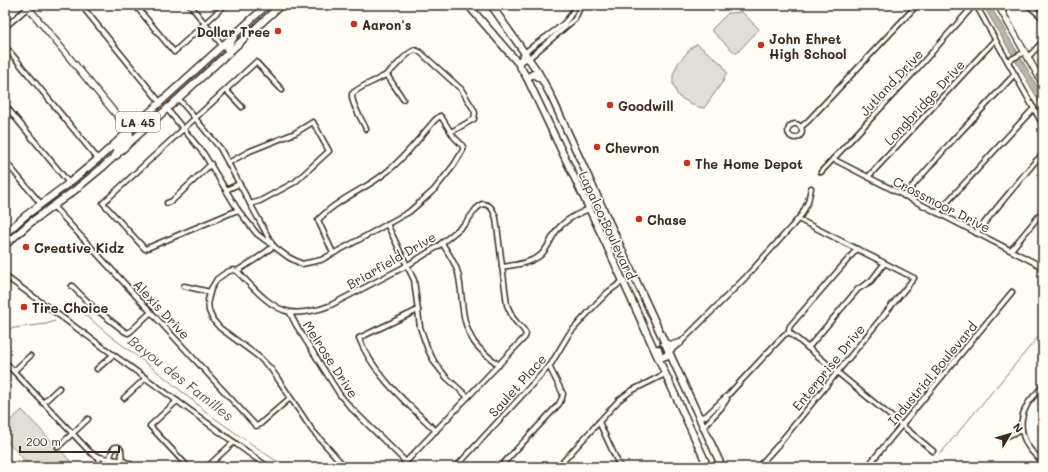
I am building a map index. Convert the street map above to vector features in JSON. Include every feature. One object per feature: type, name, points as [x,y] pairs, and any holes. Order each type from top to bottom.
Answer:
[{"type":"main road","name":"LA 45","points":[[5,234],[98,158],[268,5]]},
{"type":"main road","name":"Lapalco Boulevard","points":[[468,5],[518,63],[527,78],[594,218],[708,467]]},
{"type":"main road","name":"Lapalco Boulevard","points":[[491,5],[527,55],[551,96],[722,467]]},
{"type":"main road","name":"LA 45","points":[[5,246],[30,223],[75,190],[117,155],[280,6]]},
{"type":"main road","points":[[229,53],[227,49],[235,34]]},
{"type":"main road","points":[[216,64],[223,48],[222,45]]},
{"type":"main road","points":[[527,78],[532,74],[536,75],[542,80]]},
{"type":"main road","points":[[167,109],[165,104],[173,90]]},
{"type":"main road","points":[[117,155],[116,150],[130,136],[129,130]]},
{"type":"main road","points":[[565,157],[576,151]]},
{"type":"main road","points":[[574,177],[585,170]]},
{"type":"main road","points":[[53,206],[53,201],[68,184]]},
{"type":"main road","points":[[30,223],[38,211],[42,208],[40,204]]},
{"type":"main road","points":[[594,218],[599,210],[603,208]]},
{"type":"main road","points":[[612,258],[623,253]]},
{"type":"main road","points":[[622,280],[628,279],[638,286],[629,294]]},
{"type":"main road","points":[[648,337],[654,342],[661,356],[664,357],[669,352]]},
{"type":"main road","points":[[664,343],[672,345],[680,343]]},
{"type":"main road","points":[[665,374],[669,372],[673,361]]},
{"type":"main road","points":[[703,456],[712,467]]},
{"type":"street","points":[[81,5],[160,102]]},
{"type":"street","points":[[135,5],[174,52],[225,5]]},
{"type":"street","points":[[190,5],[222,45]]},
{"type":"street","points":[[518,63],[566,22],[572,15],[576,5]]},
{"type":"street","points":[[527,55],[575,19],[580,5]]},
{"type":"street","points":[[801,127],[917,5]]},
{"type":"street","points":[[975,5],[995,40],[1010,60],[1014,74],[1043,125]]},
{"type":"street","name":"Jutland Drive","points":[[821,172],[975,5]]},
{"type":"street","points":[[998,5],[1043,84]]},
{"type":"street","points":[[1002,12],[1008,5]]},
{"type":"street","points":[[1028,5],[1043,18]]},
{"type":"street","points":[[5,27],[28,6],[129,130]]},
{"type":"street","name":"Longbridge Drive","points":[[868,177],[995,40]]},
{"type":"street","points":[[1010,60],[1033,52],[1043,41]]},
{"type":"street","points":[[5,46],[98,158]]},
{"type":"street","points":[[366,129],[355,108],[351,97],[352,94],[361,87],[387,75],[409,53],[415,50],[420,52],[461,89],[474,110],[474,119],[451,132]]},
{"type":"street","points":[[238,210],[145,249],[103,203],[256,62],[282,90]]},
{"type":"street","points":[[904,196],[951,142],[1014,74]]},
{"type":"street","points":[[387,75],[403,99]]},
{"type":"street","points":[[226,90],[242,107]]},
{"type":"street","points":[[178,98],[220,148],[274,246]]},
{"type":"street","points":[[5,105],[68,184]]},
{"type":"street","points":[[937,213],[1034,108]]},
{"type":"street","points":[[167,109],[204,154],[238,210],[250,226],[257,234],[288,257],[302,264],[322,260],[388,224],[409,212],[434,190],[454,165],[463,150],[463,147],[440,116],[407,153],[385,174],[335,205],[318,220],[333,253]]},
{"type":"street","points":[[228,163],[250,151],[290,136],[313,122],[329,151],[295,182],[260,201],[250,204]]},
{"type":"street","points":[[976,233],[1043,154]]},
{"type":"street","name":"Crossmoor Drive","points":[[833,159],[1043,267]]},
{"type":"street","points":[[5,161],[40,204]]},
{"type":"street","points":[[167,203],[211,164]]},
{"type":"street","points":[[226,190],[239,184]]},
{"type":"street","points":[[669,352],[680,343],[745,278],[798,219],[808,202],[811,188]]},
{"type":"street","name":"Briarfield Drive","points":[[290,313],[311,311],[329,306],[408,265],[442,243],[465,224],[482,204],[489,205],[492,208],[496,218],[502,267]]},
{"type":"street","name":"Alexis Drive","points":[[53,206],[256,426],[290,398]]},
{"type":"street","points":[[401,467],[525,338],[526,334],[523,328],[516,323],[507,305],[502,267],[521,264],[538,257],[545,250],[553,236],[563,224],[589,209]]},
{"type":"street","points":[[1011,250],[1043,211]]},
{"type":"street","points":[[798,219],[884,264],[871,281],[858,289],[808,348]]},
{"type":"street","points":[[250,226],[260,222]]},
{"type":"street","points":[[5,223],[10,229]]},
{"type":"street","points":[[388,224],[414,280],[420,327],[428,350],[434,363],[468,398]]},
{"type":"street","points":[[442,243],[456,265],[461,289],[464,319],[471,336],[481,350],[499,365]]},
{"type":"street","points":[[274,246],[256,259],[237,270],[227,272],[217,279],[210,292],[208,300],[209,311],[213,320],[220,328],[271,369],[312,430],[345,467]]},
{"type":"street","points":[[699,417],[706,416],[729,394],[784,335],[789,332],[790,326],[857,249]]},
{"type":"street","name":"Enterprise Drive","points":[[758,467],[914,278],[884,264]]},
{"type":"street","name":"Melrose Drive","points":[[237,270],[259,294],[280,309],[290,313],[340,395],[351,408],[406,462]]},
{"type":"street","points":[[5,276],[265,466]]},
{"type":"street","name":"Saulet Place","points":[[456,467],[549,366],[569,334],[596,304],[622,280]]},
{"type":"street","points":[[72,286],[93,307],[128,333],[151,312]]},
{"type":"street","points":[[184,286],[210,292]]},
{"type":"street","name":"Industrial Boulevard","points":[[867,467],[1012,292]]},
{"type":"street","points":[[418,310],[359,338],[362,346],[383,379],[436,431]]},
{"type":"street","points":[[789,332],[933,451]]},
{"type":"street","points":[[97,369],[113,355]]},
{"type":"street","points":[[14,371],[30,356]]},
{"type":"street","points":[[5,362],[89,451],[99,457],[122,460],[134,467]]},
{"type":"street","points":[[500,467],[559,404],[562,398],[563,394],[549,366]]},
{"type":"street","points":[[558,467],[619,400],[631,391],[665,374]]},
{"type":"street","points":[[124,398],[146,378]]},
{"type":"street","points":[[1043,386],[1028,403],[1025,409],[1022,430],[1026,444],[1032,453],[1043,461]]},
{"type":"street","points":[[43,403],[59,388]]},
{"type":"street","points":[[704,428],[721,408],[729,394]]},
{"type":"street","points":[[177,401],[150,426],[188,467]]},
{"type":"street","points":[[58,447],[88,419]]},
{"type":"street","points":[[599,422],[620,467]]},
{"type":"street","points":[[1002,438],[1022,430]]},
{"type":"street","points":[[207,467],[234,442]]},
{"type":"street","points":[[108,467],[112,450],[115,447],[121,450],[122,460]]},
{"type":"street","points":[[99,457],[99,467]]},
{"type":"shaded area","points":[[983,5],[990,5],[1043,96],[1043,108]]},
{"type":"shaded area","points":[[742,12],[759,29],[737,53],[735,53],[711,30],[728,13]]},
{"type":"shaded area","points":[[697,44],[722,64],[727,73],[724,80],[704,108],[698,107],[679,97],[673,84],[673,75],[678,63],[692,47]]},
{"type":"shaded area","points":[[22,410],[76,467],[31,467],[5,439],[5,425]]},
{"type":"waterway","name":"Bayou des Familles","points":[[67,312],[72,307],[76,307],[209,414],[285,467]]},
{"type":"waterway","name":"Bayou des Familles","points":[[5,330],[46,324],[55,321]]},
{"type":"waterway","points":[[940,454],[1043,331]]},
{"type":"place","name":"Aaron's","points":[[354,24]]},
{"type":"place","name":"Dollar Tree","points":[[278,31]]},
{"type":"place","name":"John Ehret High School","points":[[761,45]]},
{"type":"place","name":"Goodwill","points":[[610,105]]},
{"type":"place","name":"Chevron","points":[[597,147]]},
{"type":"place","name":"The Home Depot","points":[[687,163]]},
{"type":"place","name":"Chase","points":[[639,219]]},
{"type":"place","name":"Creative Kidz","points":[[26,247]]},
{"type":"place","name":"Tire Choice","points":[[24,307]]}]
